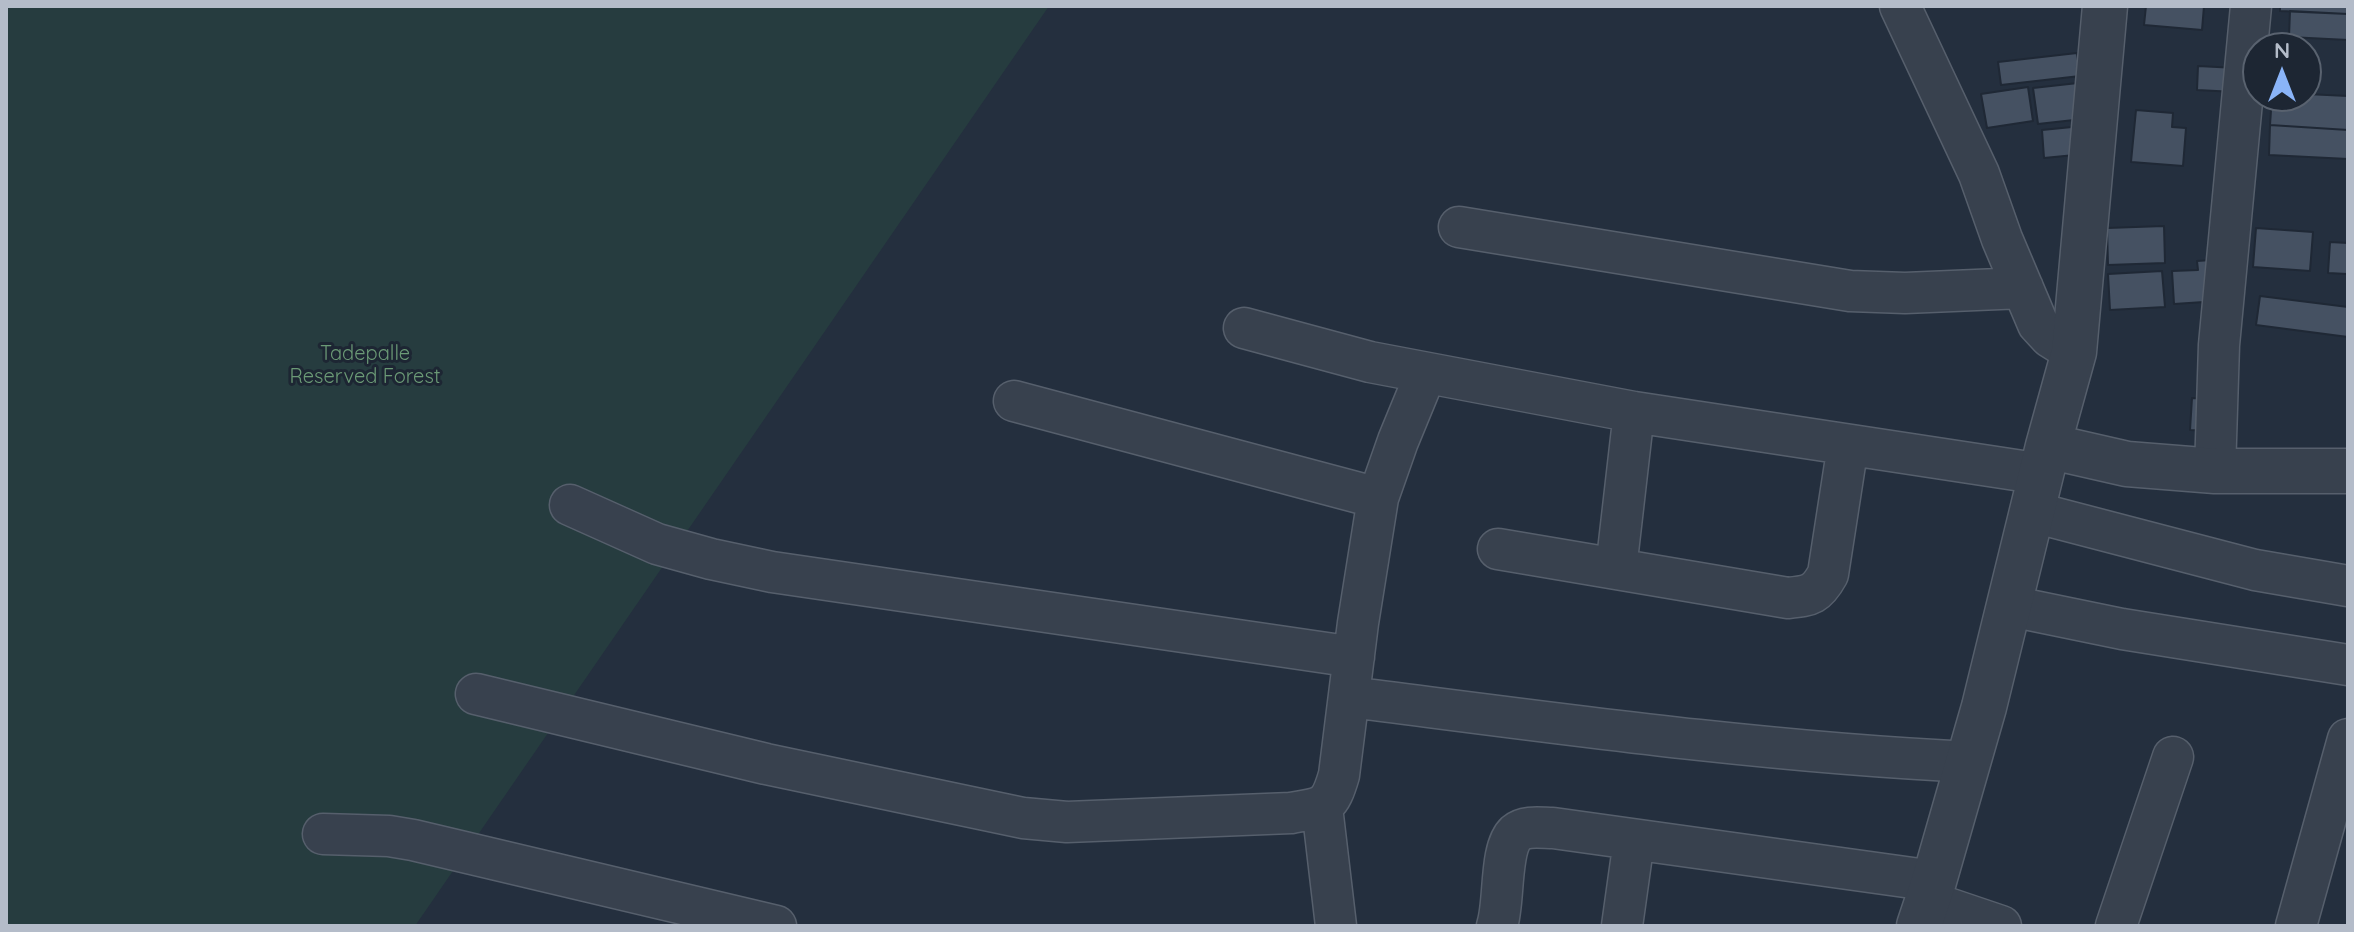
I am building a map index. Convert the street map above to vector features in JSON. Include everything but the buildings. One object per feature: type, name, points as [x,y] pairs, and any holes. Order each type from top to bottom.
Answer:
[{"type":"street","points":[[1900,6],[1979,174],[2038,324],[2050,337],[2074,352]]},
{"type":"street","points":[[1927,903],[1969,762],[2074,352],[2105,6]]},
{"type":"street","points":[[2215,471],[2219,345],[2251,6]]},
{"type":"street","points":[[1459,227],[1850,291],[1905,293],[2023,288]]},
{"type":"street","points":[[1244,328],[1370,362],[1634,412],[2041,477],[2255,570],[2348,586]]},
{"type":"street","points":[[476,694],[766,764],[1023,818],[1067,822],[1291,813],[1322,807],[1333,796],[1339,775],[1378,498],[1426,373]]},
{"type":"street","points":[[1014,401],[1378,498]]},
{"type":"street","points":[[1616,569],[1634,412]]},
{"type":"street","points":[[1498,549],[1788,598],[1808,596],[1820,589],[1828,574],[1848,445]]},
{"type":"street","points":[[2041,477],[2127,464],[2215,471],[2348,471]]},
{"type":"street","points":[[570,505],[657,544],[772,572],[1354,657]]},
{"type":"street","points":[[2010,606],[2122,629],[2348,665]]},
{"type":"street","points":[[1350,697],[1677,739],[1969,762]]},
{"type":"street","points":[[2296,926],[2348,739]]},
{"type":"street","points":[[2116,926],[2173,757]]},
{"type":"street","points":[[1322,807],[1336,926]]},
{"type":"street","points":[[1497,926],[1507,847],[1517,832],[1530,828],[1553,828],[1634,840],[1927,903],[2001,926]]},
{"type":"street","points":[[323,834],[413,840],[776,926]]},
{"type":"street","points":[[1622,926],[1634,840]]},
{"type":"green space","name":"Tadepalle Reserved Forest","points":[[6,6],[1049,6],[415,926],[6,926]]}]
